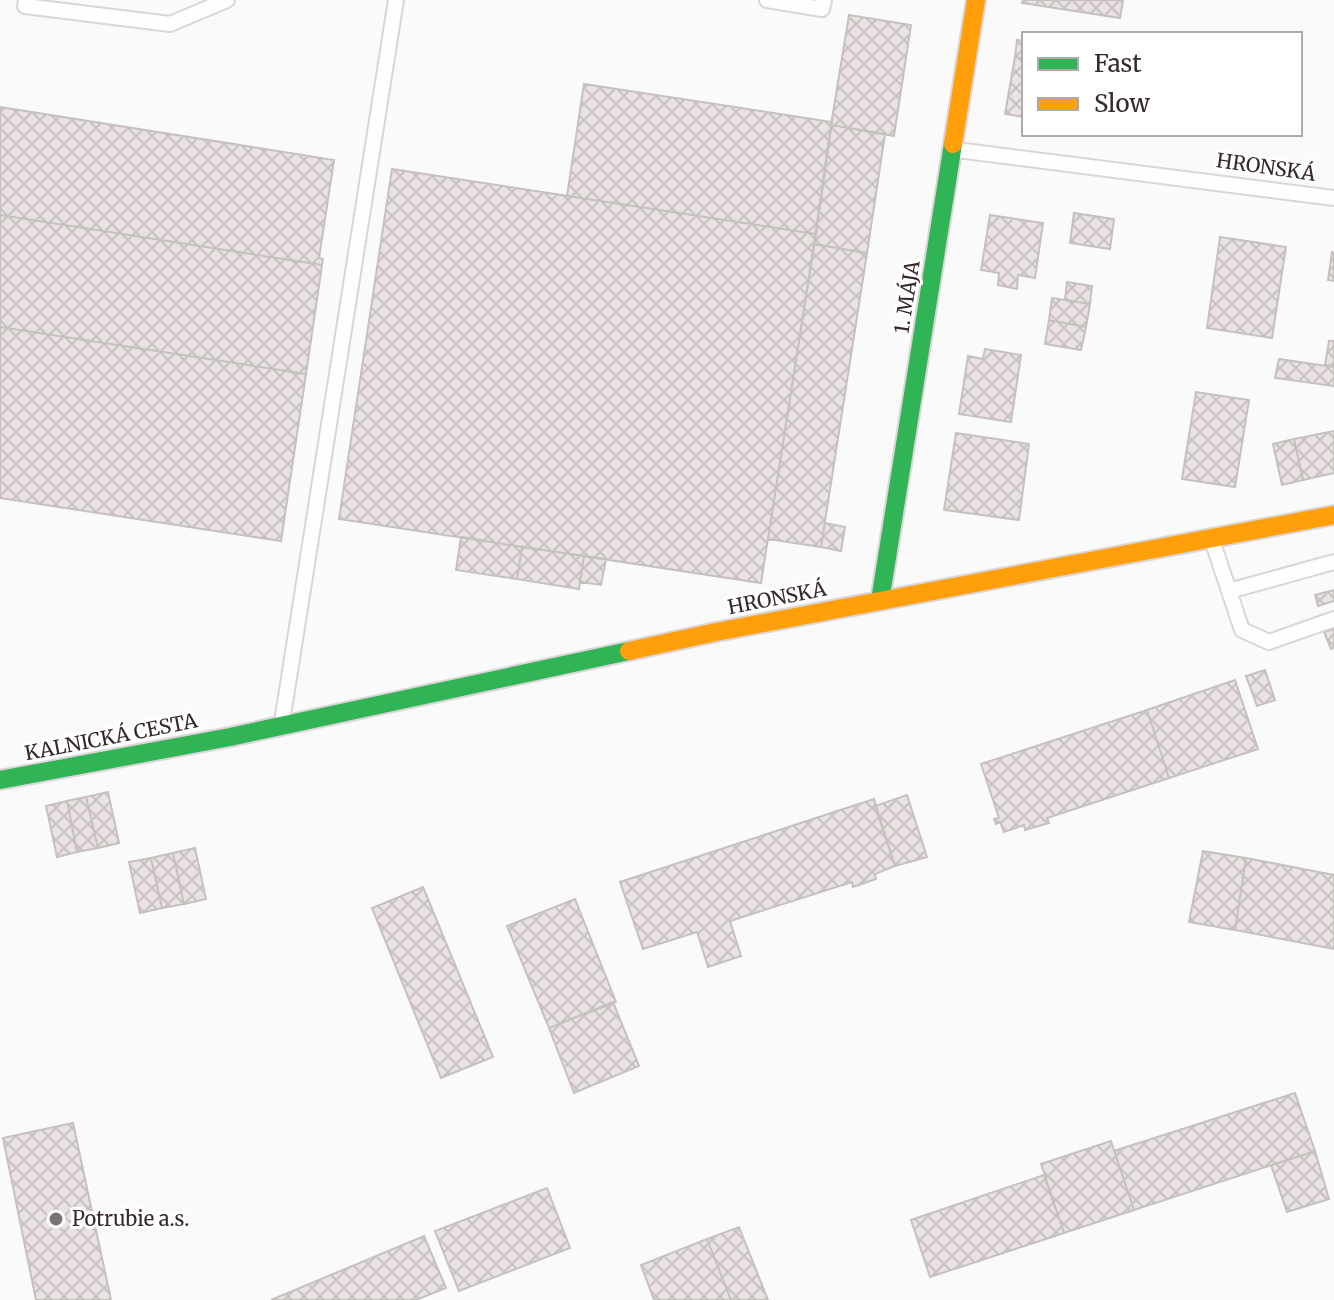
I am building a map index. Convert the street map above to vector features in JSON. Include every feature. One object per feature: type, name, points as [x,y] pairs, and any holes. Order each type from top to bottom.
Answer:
[{"type":"street","name":"1. MÁJA","points":[[880,601],[976,0]]},
{"type":"street","name":"HRONSKÁ","points":[[230,737],[716,632],[1334,515]]},
{"type":"street","name":"KALNICKÁ CESTA","points":[[0,780],[230,737]]},
{"type":"lane","points":[[26,0],[25,6],[170,24],[227,0]]},
{"type":"lane","points":[[281,726],[396,0]]},
{"type":"lane","points":[[767,0],[822,9],[824,0]]},
{"type":"lane","name":"HRONSKÁ","points":[[954,149],[1334,198]]},
{"type":"lane","points":[[1211,538],[1242,630],[1269,642],[1334,619]]},
{"type":"lane","points":[[1229,591],[1334,562]]},
{"type":"building","points":[[1023,0],[1123,0],[1120,18],[1022,3]]},
{"type":"building","points":[[849,15],[911,25],[894,136],[831,125]]},
{"type":"building","points":[[1017,40],[1022,41],[1022,59],[1015,57]]},
{"type":"building","points":[[1015,57],[1022,59],[1022,117],[1005,114]]},
{"type":"building","points":[[584,84],[832,122],[816,234],[567,196]]},
{"type":"building","points":[[0,107],[334,160],[319,258],[323,259],[322,265],[0,215]]},
{"type":"building","points":[[831,125],[885,134],[867,253],[814,244]]},
{"type":"building","points":[[392,169],[816,234],[761,583],[339,519]]},
{"type":"building","points":[[1074,213],[1114,219],[1110,249],[1070,243]]},
{"type":"building","points":[[0,215],[322,265],[306,374],[0,327]]},
{"type":"building","points":[[990,215],[1043,223],[1035,278],[1018,275],[1017,289],[998,285],[999,273],[981,270]]},
{"type":"building","points":[[1220,237],[1286,247],[1272,338],[1207,328]]},
{"type":"building","points":[[814,244],[867,253],[821,547],[768,539]]},
{"type":"building","points":[[1334,253],[1334,281],[1328,280]]},
{"type":"building","points":[[1067,282],[1092,286],[1090,304],[1065,300]]},
{"type":"building","points":[[1052,298],[1090,304],[1086,327],[1049,320]]},
{"type":"building","points":[[1049,320],[1086,327],[1081,350],[1045,344]]},
{"type":"building","points":[[0,327],[306,374],[281,541],[0,498]]},
{"type":"building","points":[[1329,341],[1334,341],[1334,366],[1325,365]]},
{"type":"building","points":[[985,349],[1021,355],[1011,422],[959,414],[968,356],[983,359]]},
{"type":"building","points":[[1279,359],[1334,367],[1334,386],[1275,378]]},
{"type":"building","points":[[1196,392],[1249,400],[1235,487],[1182,479]]},
{"type":"building","points":[[1334,431],[1334,473],[1303,480],[1294,439]]},
{"type":"building","points":[[956,433],[1029,444],[1019,520],[944,510]]},
{"type":"building","points":[[1294,439],[1303,480],[1282,485],[1273,444]]},
{"type":"building","points":[[825,523],[845,527],[841,551],[821,547]]},
{"type":"building","points":[[461,537],[522,547],[517,579],[456,570]]},
{"type":"building","points":[[522,547],[584,556],[579,589],[517,579]]},
{"type":"building","points":[[584,556],[606,559],[601,585],[580,582]]},
{"type":"building","points":[[1334,590],[1334,601],[1318,606],[1315,595]]},
{"type":"building","points":[[1334,629],[1334,648],[1331,649],[1324,632]]},
{"type":"building","points":[[1265,670],[1275,700],[1257,706],[1246,676]]},
{"type":"building","points":[[1235,680],[1258,749],[1169,778],[1147,710]]},
{"type":"building","points":[[1147,710],[1169,778],[1047,818],[1049,823],[1025,830],[1024,825],[1004,832],[1000,822],[996,824],[994,819],[999,818],[981,764]]},
{"type":"building","points":[[108,792],[119,843],[98,848],[86,797]]},
{"type":"building","points":[[907,795],[927,857],[895,866],[875,806]]},
{"type":"building","points":[[86,797],[98,848],[77,852],[67,801]]},
{"type":"building","points":[[874,799],[895,866],[875,874],[876,879],[853,887],[852,882],[730,921],[741,956],[708,967],[697,932],[643,949],[620,882]]},
{"type":"building","points":[[67,801],[77,852],[57,857],[46,806]]},
{"type":"building","points":[[195,848],[206,899],[184,904],[173,853]]},
{"type":"building","points":[[1203,851],[1246,858],[1235,930],[1189,922]]},
{"type":"building","points":[[173,853],[184,904],[162,908],[151,858]]},
{"type":"building","points":[[151,858],[162,908],[140,913],[129,862]]},
{"type":"building","points":[[1246,858],[1334,875],[1334,949],[1235,930]]},
{"type":"building","points":[[423,887],[493,1057],[441,1078],[372,908]]},
{"type":"building","points":[[575,899],[616,1002],[549,1028],[507,926]]},
{"type":"building","points":[[613,1002],[639,1066],[574,1093],[549,1028]]},
{"type":"building","points":[[1295,1093],[1315,1151],[1134,1210],[1114,1151]]},
{"type":"building","name":"Potrubie a.s.","points":[[73,1123],[111,1300],[36,1300],[3,1138]]},
{"type":"building","points":[[1111,1141],[1134,1210],[1064,1233],[1041,1164]]},
{"type":"building","points":[[1315,1151],[1329,1199],[1287,1212],[1271,1165]]},
{"type":"building","points":[[1044,1175],[1064,1233],[930,1277],[911,1220]]},
{"type":"building","points":[[547,1188],[570,1248],[459,1291],[435,1231]]},
{"type":"building","points":[[739,1227],[768,1300],[731,1300],[707,1239]]},
{"type":"building","points":[[424,1236],[446,1288],[416,1300],[271,1300]]},
{"type":"building","points":[[707,1239],[731,1300],[654,1300],[641,1265]]},
{"type":"traffic: fast","points":[[880,601],[953,144]]},
{"type":"traffic: fast","points":[[0,780],[230,737],[629,651]]},
{"type":"traffic: slow","points":[[953,144],[976,0]]},
{"type":"traffic: slow","points":[[629,651],[1334,515]]},
{"type":"place","name":"Potrubie a.s.","points":[[56,1219]]}]
